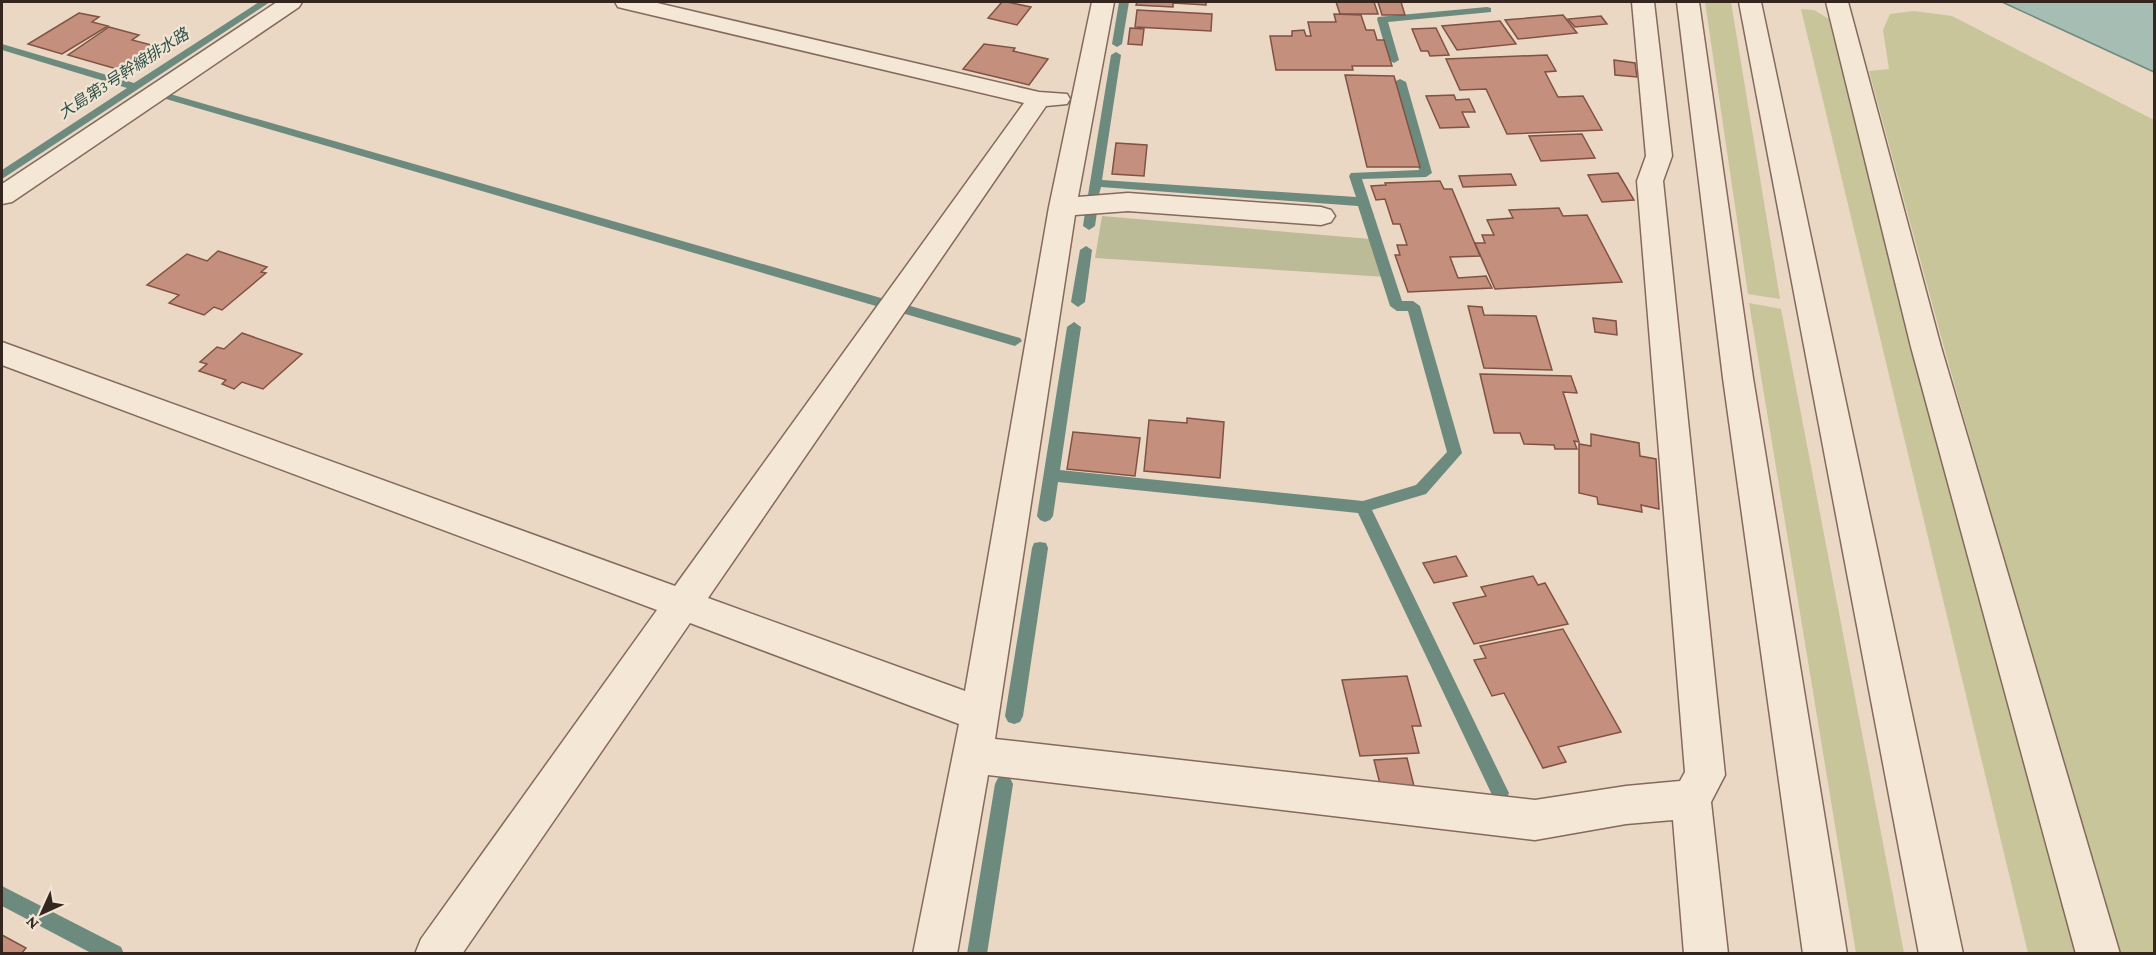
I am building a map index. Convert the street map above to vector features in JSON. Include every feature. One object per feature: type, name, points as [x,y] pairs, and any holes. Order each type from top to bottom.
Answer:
[{"type":"street","points":[[2,196],[291,2]]},
{"type":"street","points":[[626,2],[1039,99],[1084,100]]},
{"type":"street","points":[[935,954],[980,714],[1063,207],[1103,2]]},
{"type":"street","points":[[1689,2],[1738,378],[1825,954]]},
{"type":"street","points":[[1750,2],[1941,954]]},
{"type":"street","points":[[1837,2],[1929,358],[2098,954]]},
{"type":"street","points":[[1639,7],[1659,156],[1650,181],[1705,776],[1691,799],[1706,954]]},
{"type":"street","points":[[436,954],[1039,99]]},
{"type":"street","points":[[1063,207],[1128,202],[1321,216]]},
{"type":"street","points":[[2,353],[980,714]]},
{"type":"street","points":[[972,755],[1535,820],[1626,805],[1691,799]]},
{"type":"shaded area","points":[[1705,2],[1731,2],[1780,299],[1748,294]]},
{"type":"shaded area","points":[[2002,2],[2154,2],[2154,72]]},
{"type":"shaded area","points":[[1801,9],[1814,10],[1829,19],[1911,344],[2075,953],[2028,953]]},
{"type":"shaded area","points":[[1914,11],[1952,16],[2154,120],[2154,953],[2116,953],[1945,351],[1869,71],[1889,69],[1883,30],[1890,14]]},
{"type":"shaded area","points":[[1749,303],[1781,309],[1904,953],[1856,953]]},
{"type":"green space","points":[[1102,216],[1370,239],[1386,277],[1095,258]]},
{"type":"building","points":[[1002,2],[1031,7],[1017,25],[988,18]]},
{"type":"building","points":[[1137,2],[1206,2],[1206,5],[1173,3],[1173,7],[1136,5]]},
{"type":"building","points":[[1336,2],[1374,2],[1378,14],[1340,14]]},
{"type":"building","points":[[1378,2],[1401,2],[1405,15],[1382,15]]},
{"type":"building","points":[[1137,10],[1212,14],[1211,31],[1135,27]]},
{"type":"building","points":[[79,13],[99,17],[92,22],[108,26],[62,54],[28,44]]},
{"type":"building","points":[[1334,14],[1361,15],[1366,30],[1374,30],[1377,40],[1384,40],[1392,66],[1352,66],[1353,70],[1276,70],[1270,36],[1292,36],[1292,31],[1304,30],[1306,36],[1311,36],[1308,22],[1336,22]]},
{"type":"building","points":[[1563,15],[1577,33],[1518,39],[1505,20]]},
{"type":"building","points":[[1601,16],[1607,24],[1575,27],[1568,19]]},
{"type":"building","points":[[1500,21],[1516,44],[1457,50],[1442,26]]},
{"type":"building","points":[[109,27],[139,35],[132,40],[155,46],[159,44],[167,46],[127,72],[68,55]]},
{"type":"building","points":[[1130,28],[1144,29],[1142,45],[1128,44]]},
{"type":"building","points":[[1436,28],[1449,55],[1430,56],[1428,51],[1421,51],[1412,29]]},
{"type":"building","points":[[984,44],[1015,48],[1013,51],[1048,59],[1029,85],[963,69]]},
{"type":"building","points":[[1547,55],[1556,71],[1545,72],[1558,97],[1583,96],[1602,130],[1507,134],[1486,89],[1460,90],[1446,59]]},
{"type":"building","points":[[1614,60],[1635,63],[1637,77],[1615,75]]},
{"type":"building","points":[[1345,75],[1394,76],[1420,167],[1367,167]]},
{"type":"building","points":[[1454,95],[1456,100],[1469,99],[1475,112],[1462,112],[1469,127],[1440,128],[1426,96]]},
{"type":"building","points":[[1582,134],[1595,158],[1541,161],[1529,136]]},
{"type":"building","points":[[1116,143],[1147,145],[1144,176],[1112,174]]},
{"type":"building","points":[[1618,173],[1634,200],[1602,202],[1588,175]]},
{"type":"building","points":[[1511,174],[1516,185],[1463,187],[1459,176]]},
{"type":"building","points":[[1440,181],[1444,189],[1452,189],[1480,256],[1450,257],[1458,278],[1486,276],[1492,288],[1408,292],[1395,255],[1400,255],[1397,245],[1407,245],[1400,224],[1393,224],[1385,199],[1376,200],[1371,186],[1386,185],[1385,183]]},
{"type":"building","points":[[1559,208],[1563,216],[1587,215],[1622,282],[1495,289],[1475,243],[1485,243],[1482,235],[1494,235],[1487,220],[1513,218],[1509,210]]},
{"type":"building","points":[[218,251],[267,267],[261,272],[266,273],[222,310],[214,307],[204,315],[169,303],[179,295],[147,285],[187,254],[207,261]]},
{"type":"building","points":[[1468,306],[1482,307],[1484,315],[1536,316],[1552,370],[1484,368]]},
{"type":"building","points":[[1593,318],[1616,321],[1617,335],[1595,332]]},
{"type":"building","points":[[242,333],[302,354],[263,389],[242,382],[234,389],[222,384],[226,380],[199,371],[207,364],[200,362],[217,347],[224,349]]},
{"type":"building","points":[[1480,374],[1571,376],[1577,393],[1563,392],[1579,442],[1574,441],[1577,449],[1555,449],[1554,445],[1524,444],[1520,433],[1494,433]]},
{"type":"building","points":[[1187,418],[1224,422],[1220,478],[1144,471],[1149,420],[1187,423]]},
{"type":"building","points":[[1073,432],[1140,438],[1135,476],[1067,469]]},
{"type":"building","points":[[1591,434],[1639,443],[1640,456],[1656,459],[1659,509],[1641,505],[1642,512],[1598,504],[1597,497],[1579,493],[1579,444],[1591,446]]},
{"type":"building","points":[[1456,556],[1467,576],[1434,583],[1423,563]]},
{"type":"building","points":[[1533,576],[1538,585],[1545,583],[1568,624],[1474,644],[1453,603],[1486,596],[1481,587]]},
{"type":"building","points":[[1563,629],[1621,732],[1558,747],[1566,762],[1543,768],[1504,693],[1492,696],[1474,660],[1486,658],[1480,646]]},
{"type":"building","points":[[1407,676],[1421,726],[1412,726],[1419,753],[1360,756],[1342,680]]},
{"type":"building","points":[[1407,758],[1414,786],[1381,788],[1374,760]]},
{"type":"building","points":[[2,935],[26,948],[21,954],[2,954]]},
{"type":"waterway","name":"大島第3号幹線排水路","points":[[2,175],[265,2]]},
{"type":"waterway","points":[[1117,44],[1124,2]]},
{"type":"waterway","points":[[1394,60],[1382,19],[1487,10]]},
{"type":"waterway","points":[[2,47],[135,87]]},
{"type":"waterway","points":[[1094,195],[1116,55]]},
{"type":"waterway","points":[[1363,202],[1355,176],[1426,173],[1400,82]]},
{"type":"waterway","points":[[170,97],[876,301]]},
{"type":"waterway","points":[[1096,183],[1363,202]]},
{"type":"waterway","points":[[1363,202],[1397,306],[1413,306],[1455,453],[1421,490],[1363,507]]},
{"type":"waterway","points":[[1089,226],[1091,212]]},
{"type":"waterway","points":[[1078,302],[1086,250]]},
{"type":"waterway","points":[[907,310],[1015,341]]},
{"type":"waterway","points":[[1051,475],[1074,327]]},
{"type":"waterway","points":[[1045,516],[1051,475]]},
{"type":"waterway","points":[[1051,475],[1363,507]]},
{"type":"waterway","points":[[1363,507],[1500,793]]},
{"type":"waterway","points":[[1014,716],[1040,548]]},
{"type":"waterway","points":[[977,954],[1004,784]]},
{"type":"waterway","points":[[2,896],[114,954]]}]
